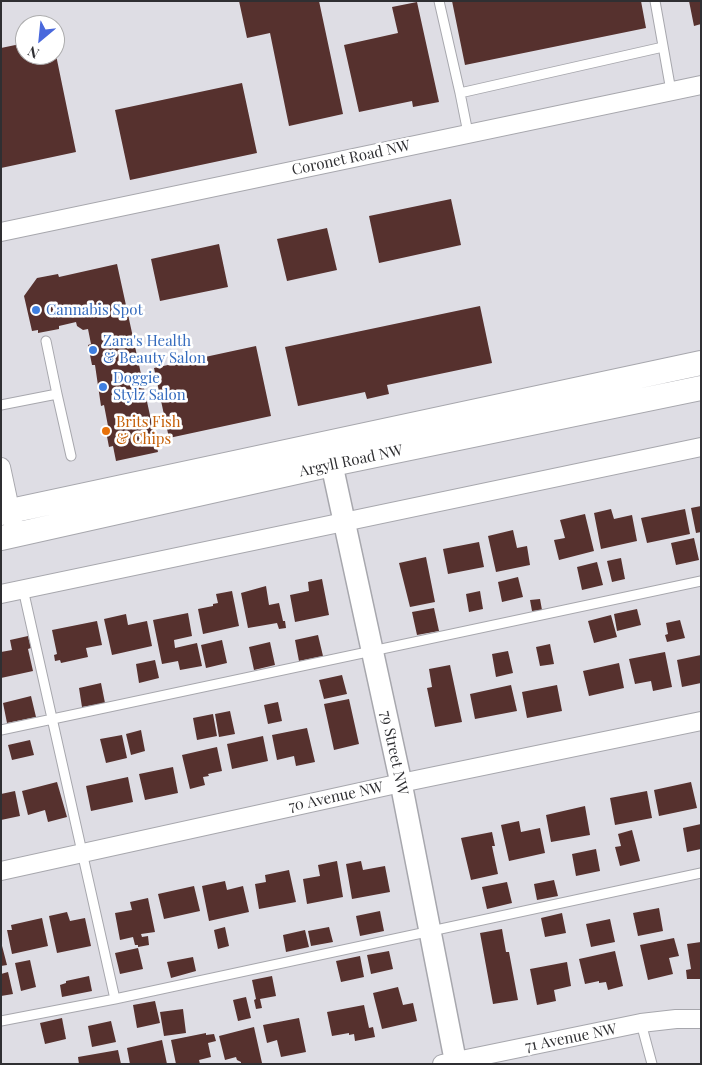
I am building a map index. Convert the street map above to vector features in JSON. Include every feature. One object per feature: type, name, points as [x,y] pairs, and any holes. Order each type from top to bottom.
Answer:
[{"type":"main road","name":"Argyll Road NW","points":[[9,536],[330,454],[701,364]]},
{"type":"main road","name":"Argyll Road NW","points":[[6,512],[701,388]]},
{"type":"street","name":"Coronet Road NW","points":[[1,232],[701,85]]},
{"type":"street","points":[[1,594],[701,447]]},
{"type":"street","name":"79 Street NW","points":[[330,454],[431,931],[451,1063]]},
{"type":"street","points":[[1,467],[9,536]]},
{"type":"street","name":"70 Avenue NW","points":[[1,870],[401,783],[701,721]]},
{"type":"street","name":"71 Avenue NW","points":[[451,1063],[642,1023],[676,1019],[701,1019]]},
{"type":"lane","points":[[439,1],[468,133]]},
{"type":"lane","points":[[654,1],[670,91]]},
{"type":"lane","points":[[460,93],[663,47]]},
{"type":"lane","points":[[46,341],[71,456]]},
{"type":"lane","points":[[1,405],[57,394]]},
{"type":"lane","points":[[1,730],[701,581]]},
{"type":"lane","points":[[23,589],[115,999]]},
{"type":"lane","points":[[1,1022],[701,873]]},
{"type":"lane","points":[[642,1023],[652,1064]]},
{"type":"building","points":[[239,1],[319,1],[343,114],[289,126],[270,33],[247,38]]},
{"type":"building","points":[[452,1],[641,1],[646,28],[465,65]]},
{"type":"building","points":[[689,1],[701,1],[701,24],[694,26]]},
{"type":"building","points":[[417,2],[439,102],[413,107],[412,101],[359,112],[344,45],[398,33],[392,7]]},
{"type":"building","points":[[15,45],[15,65],[58,65],[76,152],[1,168],[1,48]]},
{"type":"building","points":[[242,83],[257,153],[130,180],[115,110]]},
{"type":"building","points":[[451,199],[461,245],[379,263],[369,216]]},
{"type":"building","points":[[327,228],[337,270],[287,281],[277,239]]},
{"type":"building","points":[[219,244],[228,287],[160,301],[151,259]]},
{"type":"building","points":[[117,264],[158,452],[116,461],[113,446],[109,447],[104,405],[101,406],[95,365],[92,365],[88,345],[91,344],[88,329],[83,330],[77,326],[76,322],[59,326],[59,329],[38,333],[38,330],[32,331],[24,296],[37,278],[58,274],[59,277]]},
{"type":"building","points":[[480,306],[492,363],[387,385],[389,394],[367,399],[365,392],[298,406],[285,347]]},
{"type":"building","points":[[256,346],[271,416],[169,438],[154,368]]},
{"type":"building","points":[[701,506],[701,532],[696,533],[691,508]]},
{"type":"building","points":[[611,509],[614,519],[632,515],[637,541],[601,549],[594,513]]},
{"type":"building","points":[[685,509],[690,534],[647,543],[641,518]]},
{"type":"building","points":[[585,514],[594,551],[559,560],[554,540],[565,538],[560,520]]},
{"type":"building","points":[[513,530],[517,548],[527,546],[530,565],[496,572],[488,536]]},
{"type":"building","points":[[694,538],[699,560],[676,565],[671,543]]},
{"type":"building","points":[[479,542],[484,567],[448,574],[443,549]]},
{"type":"building","points":[[426,557],[435,602],[410,607],[399,563]]},
{"type":"building","points":[[621,558],[625,579],[612,582],[607,561]]},
{"type":"building","points":[[597,562],[603,585],[582,590],[577,567]]},
{"type":"building","points":[[518,577],[523,597],[502,602],[498,582]]},
{"type":"building","points":[[322,579],[329,615],[295,622],[290,595],[309,591],[308,582]]},
{"type":"building","points":[[266,586],[269,605],[279,603],[286,628],[279,629],[277,623],[248,628],[241,593]]},
{"type":"building","points":[[232,591],[239,626],[203,634],[198,609],[218,603],[216,594]]},
{"type":"building","points":[[480,591],[483,609],[469,612],[466,594]]},
{"type":"building","points":[[540,599],[542,610],[532,611],[530,600]]},
{"type":"building","points":[[434,608],[439,631],[417,635],[412,612]]},
{"type":"building","points":[[637,609],[641,625],[617,631],[614,614]]},
{"type":"building","points":[[188,613],[192,636],[174,640],[175,648],[197,643],[202,666],[180,670],[178,661],[162,664],[153,620]]},
{"type":"building","points":[[126,614],[128,625],[147,621],[152,646],[112,655],[104,619]]},
{"type":"building","points":[[611,615],[617,637],[594,643],[588,621]]},
{"type":"building","points":[[680,620],[685,638],[667,642],[665,635],[668,634],[666,623]]},
{"type":"building","points":[[97,621],[102,645],[86,648],[88,657],[61,663],[60,660],[55,661],[54,655],[57,654],[52,630]]},
{"type":"building","points":[[318,635],[323,656],[299,661],[295,640]]},
{"type":"building","points":[[28,636],[31,648],[28,649],[33,671],[1,678],[1,652],[12,650],[10,640]]},
{"type":"building","points":[[222,640],[227,663],[206,668],[201,645]]},
{"type":"building","points":[[270,642],[275,665],[254,670],[249,647]]},
{"type":"building","points":[[550,644],[554,664],[540,666],[536,647]]},
{"type":"building","points":[[508,651],[513,673],[496,677],[492,654]]},
{"type":"building","points":[[665,652],[672,687],[653,691],[651,681],[635,684],[629,659]]},
{"type":"building","points":[[701,655],[701,683],[682,687],[677,660]]},
{"type":"building","points":[[155,660],[159,678],[139,683],[136,664]]},
{"type":"building","points":[[619,663],[624,688],[589,696],[583,671]]},
{"type":"building","points":[[450,665],[462,722],[435,727],[427,688],[432,687],[429,669]]},
{"type":"building","points":[[342,675],[347,694],[324,699],[319,680]]},
{"type":"building","points":[[101,683],[105,703],[82,707],[79,688]]},
{"type":"building","points":[[511,685],[517,711],[475,719],[470,694]]},
{"type":"building","points":[[557,685],[562,711],[527,718],[522,692]]},
{"type":"building","points":[[31,696],[36,717],[7,723],[3,703]]},
{"type":"building","points":[[349,699],[359,744],[334,750],[324,704]]},
{"type":"building","points":[[278,702],[282,721],[268,724],[264,705]]},
{"type":"building","points":[[230,711],[235,734],[219,737],[215,714]]},
{"type":"building","points":[[213,714],[217,736],[197,740],[193,718]]},
{"type":"building","points":[[307,728],[315,762],[296,766],[294,756],[277,760],[272,735]]},
{"type":"building","points":[[141,730],[145,751],[131,755],[126,734]]},
{"type":"building","points":[[122,735],[127,758],[106,763],[100,739]]},
{"type":"building","points":[[263,736],[268,761],[232,769],[227,744]]},
{"type":"building","points":[[30,740],[34,755],[12,760],[8,745]]},
{"type":"building","points":[[217,747],[222,771],[208,774],[209,776],[203,777],[205,785],[190,789],[182,755]]},
{"type":"building","points":[[173,767],[178,793],[145,800],[139,774]]},
{"type":"building","points":[[128,777],[133,802],[91,811],[86,786]]},
{"type":"building","points":[[57,782],[67,817],[48,822],[45,810],[28,815],[22,791]]},
{"type":"building","points":[[691,782],[697,808],[659,816],[654,790]]},
{"type":"building","points":[[15,791],[20,816],[1,820],[1,794]]},
{"type":"building","points":[[647,791],[652,818],[615,825],[610,798]]},
{"type":"building","points":[[585,806],[590,835],[551,842],[546,815]]},
{"type":"building","points":[[519,821],[521,832],[540,828],[545,853],[509,861],[501,825]]},
{"type":"building","points":[[701,824],[701,849],[687,852],[683,828]]},
{"type":"building","points":[[632,830],[640,861],[620,866],[615,847],[621,846],[618,834]]},
{"type":"building","points":[[492,832],[495,846],[492,846],[498,874],[471,880],[461,838]]},
{"type":"building","points":[[596,849],[600,871],[576,876],[572,854]]},
{"type":"building","points":[[337,861],[343,897],[307,904],[303,879],[320,876],[318,865]]},
{"type":"building","points":[[361,861],[363,870],[385,866],[390,892],[352,899],[346,864]]},
{"type":"building","points":[[289,870],[296,902],[259,909],[255,884],[266,882],[265,875]]},
{"type":"building","points":[[554,880],[558,896],[537,900],[534,884]]},
{"type":"building","points":[[225,881],[227,890],[243,886],[249,912],[209,921],[202,886]]},
{"type":"building","points":[[507,882],[512,903],[487,909],[482,887]]},
{"type":"building","points":[[194,886],[200,911],[164,919],[158,894]]},
{"type":"building","points":[[148,898],[155,932],[141,934],[142,937],[148,936],[149,945],[138,947],[138,945],[135,945],[133,937],[120,940],[115,913],[132,910],[130,902]]},
{"type":"building","points":[[659,908],[663,931],[638,936],[633,913]]},
{"type":"building","points":[[380,911],[384,931],[360,936],[356,916]]},
{"type":"building","points":[[67,912],[70,921],[85,918],[91,946],[57,953],[49,916]]},
{"type":"building","points":[[562,913],[566,933],[545,937],[541,918]]},
{"type":"building","points":[[42,918],[48,946],[12,954],[7,930],[12,930],[11,925]]},
{"type":"building","points":[[610,919],[615,942],[591,947],[586,924]]},
{"type":"building","points":[[225,927],[229,946],[218,949],[214,930]]},
{"type":"building","points":[[329,927],[333,942],[311,946],[308,931]]},
{"type":"building","points":[[502,929],[506,952],[509,952],[518,1000],[493,1004],[480,933]]},
{"type":"building","points":[[305,930],[309,947],[286,952],[283,935]]},
{"type":"building","points":[[674,938],[679,956],[669,958],[673,974],[648,980],[640,945]]},
{"type":"building","points":[[1,942],[7,965],[1,966]]},
{"type":"building","points":[[701,942],[701,979],[687,979],[686,970],[691,969],[687,944]]},
{"type":"building","points":[[138,948],[143,969],[120,974],[115,953]]},
{"type":"building","points":[[389,951],[393,969],[371,974],[367,955]]},
{"type":"building","points":[[615,951],[623,986],[608,990],[606,982],[599,983],[599,981],[585,984],[579,959]]},
{"type":"building","points":[[360,956],[364,977],[341,982],[336,961]]},
{"type":"building","points":[[193,957],[196,971],[171,978],[167,962]]},
{"type":"building","points":[[30,960],[36,987],[21,991],[15,963]]},
{"type":"building","points":[[567,962],[571,986],[554,990],[556,1001],[537,1005],[530,969]]},
{"type":"building","points":[[8,972],[13,994],[1,996],[1,974]]},
{"type":"building","points":[[89,976],[92,991],[62,997],[60,985],[66,983],[66,981]]},
{"type":"building","points":[[272,976],[276,996],[260,999],[262,1008],[256,1009],[252,980]]},
{"type":"building","points":[[398,987],[403,1005],[413,1003],[417,1021],[382,1029],[373,993]]},
{"type":"building","points":[[246,997],[251,1018],[238,1021],[233,1000]]},
{"type":"building","points":[[155,1001],[160,1023],[137,1028],[133,1005]]},
{"type":"building","points":[[364,1005],[369,1028],[373,1027],[375,1037],[355,1041],[354,1034],[332,1036],[327,1012]]},
{"type":"building","points":[[183,1009],[186,1033],[164,1036],[160,1012]]},
{"type":"building","points":[[62,1018],[66,1039],[45,1044],[40,1023]]},
{"type":"building","points":[[299,1018],[306,1052],[281,1057],[277,1040],[267,1043],[263,1025]]},
{"type":"building","points":[[111,1021],[116,1042],[92,1047],[88,1026]]},
{"type":"building","points":[[254,1027],[262,1063],[241,1064],[236,1057],[225,1060],[219,1036]]},
{"type":"building","points":[[206,1033],[206,1035],[214,1034],[216,1041],[208,1043],[211,1057],[199,1060],[200,1064],[176,1064],[171,1040]]},
{"type":"building","points":[[162,1040],[167,1064],[130,1064],[127,1048]]},
{"type":"building","points":[[118,1050],[121,1064],[79,1064],[78,1057]]},
{"type":"place","name":"Cannabis Spot","points":[[36,310]]},
{"type":"place","name":"Zara's Health & Beauty Salon","points":[[93,350]]},
{"type":"place","name":"Doggie Stylz Salon","points":[[103,387]]},
{"type":"place","name":"Brits Fish & Chips","points":[[106,431]]}]
